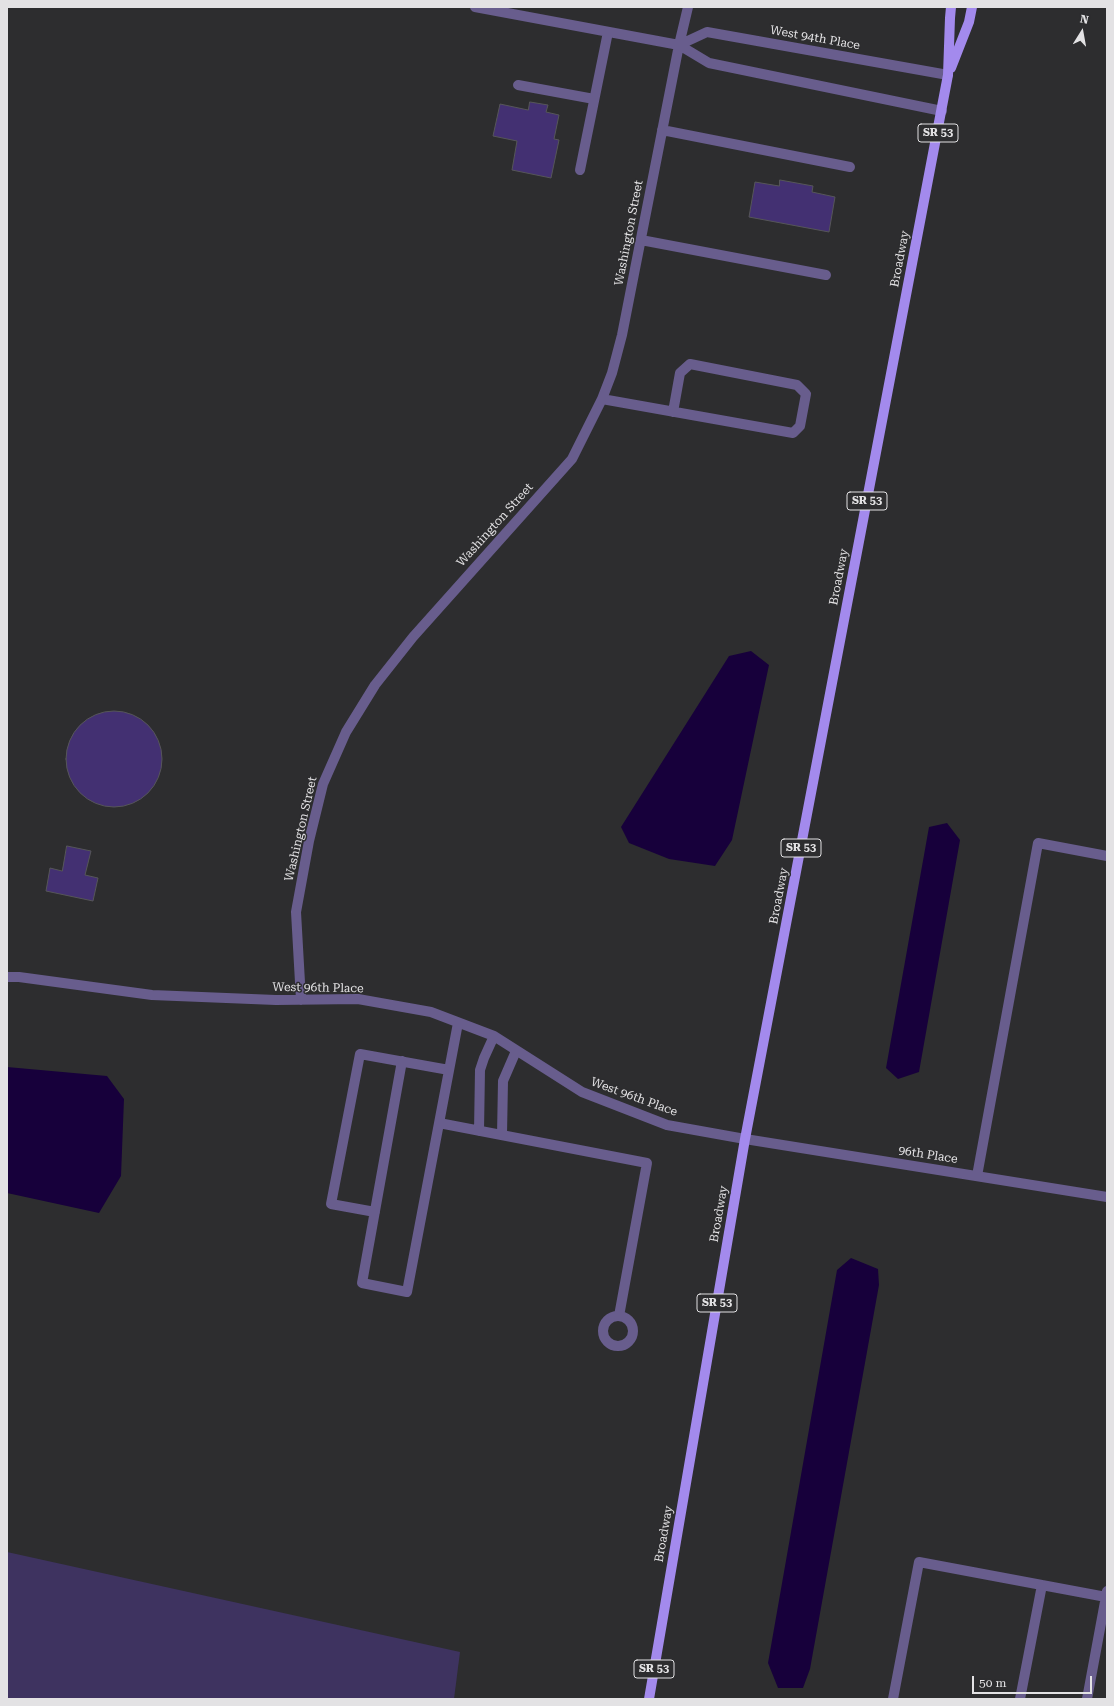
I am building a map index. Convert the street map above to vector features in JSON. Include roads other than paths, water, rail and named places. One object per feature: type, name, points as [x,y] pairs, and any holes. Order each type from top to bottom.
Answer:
[{"type":"main road","name":"Broadway","points":[[649,1699],[745,1139],[942,111],[948,75],[951,7]]},
{"type":"main road","name":"Broadway","points":[[948,75],[969,22],[972,7]]},
{"type":"street","points":[[475,7],[679,45],[709,63],[942,111]]},
{"type":"street","name":"Washington Street","points":[[300,1000],[296,912],[309,841],[322,784],[346,732],[375,684],[413,637],[572,458],[602,399],[612,373],[622,335],[679,45],[688,7]]},
{"type":"street","points":[[580,170],[608,32]]},
{"type":"street","name":"West 94th Place","points":[[679,45],[707,32],[948,75]]},
{"type":"street","points":[[518,85],[594,99]]},
{"type":"street","points":[[662,130],[850,167]]},
{"type":"street","points":[[641,240],[826,275]]},
{"type":"street","points":[[602,399],[673,412],[793,433],[800,426],[806,394],[797,385],[690,364],[680,373],[673,412]]},
{"type":"street","points":[[977,1176],[1038,843],[1107,856]]},
{"type":"street","name":"West 96th Place","points":[[7,977],[19,977],[152,995],[276,1000],[358,999],[431,1012],[494,1036],[582,1092],[667,1125],[745,1139]]},
{"type":"street","points":[[402,1061],[362,1283],[407,1292],[458,1023]]},
{"type":"street","points":[[479,1131],[480,1070],[494,1036]]},
{"type":"street","points":[[502,1135],[503,1081],[516,1050]]},
{"type":"street","points":[[375,1212],[331,1204],[360,1054],[449,1070]]},
{"type":"street","points":[[439,1123],[647,1163],[619,1316]]},
{"type":"street","name":"96th Place","points":[[745,1139],[1107,1197]]},
{"type":"street","points":[[892,1699],[919,1562],[1042,1585],[1106,1594],[1087,1699]]},
{"type":"street","points":[[1020,1699],[1042,1585]]}]
